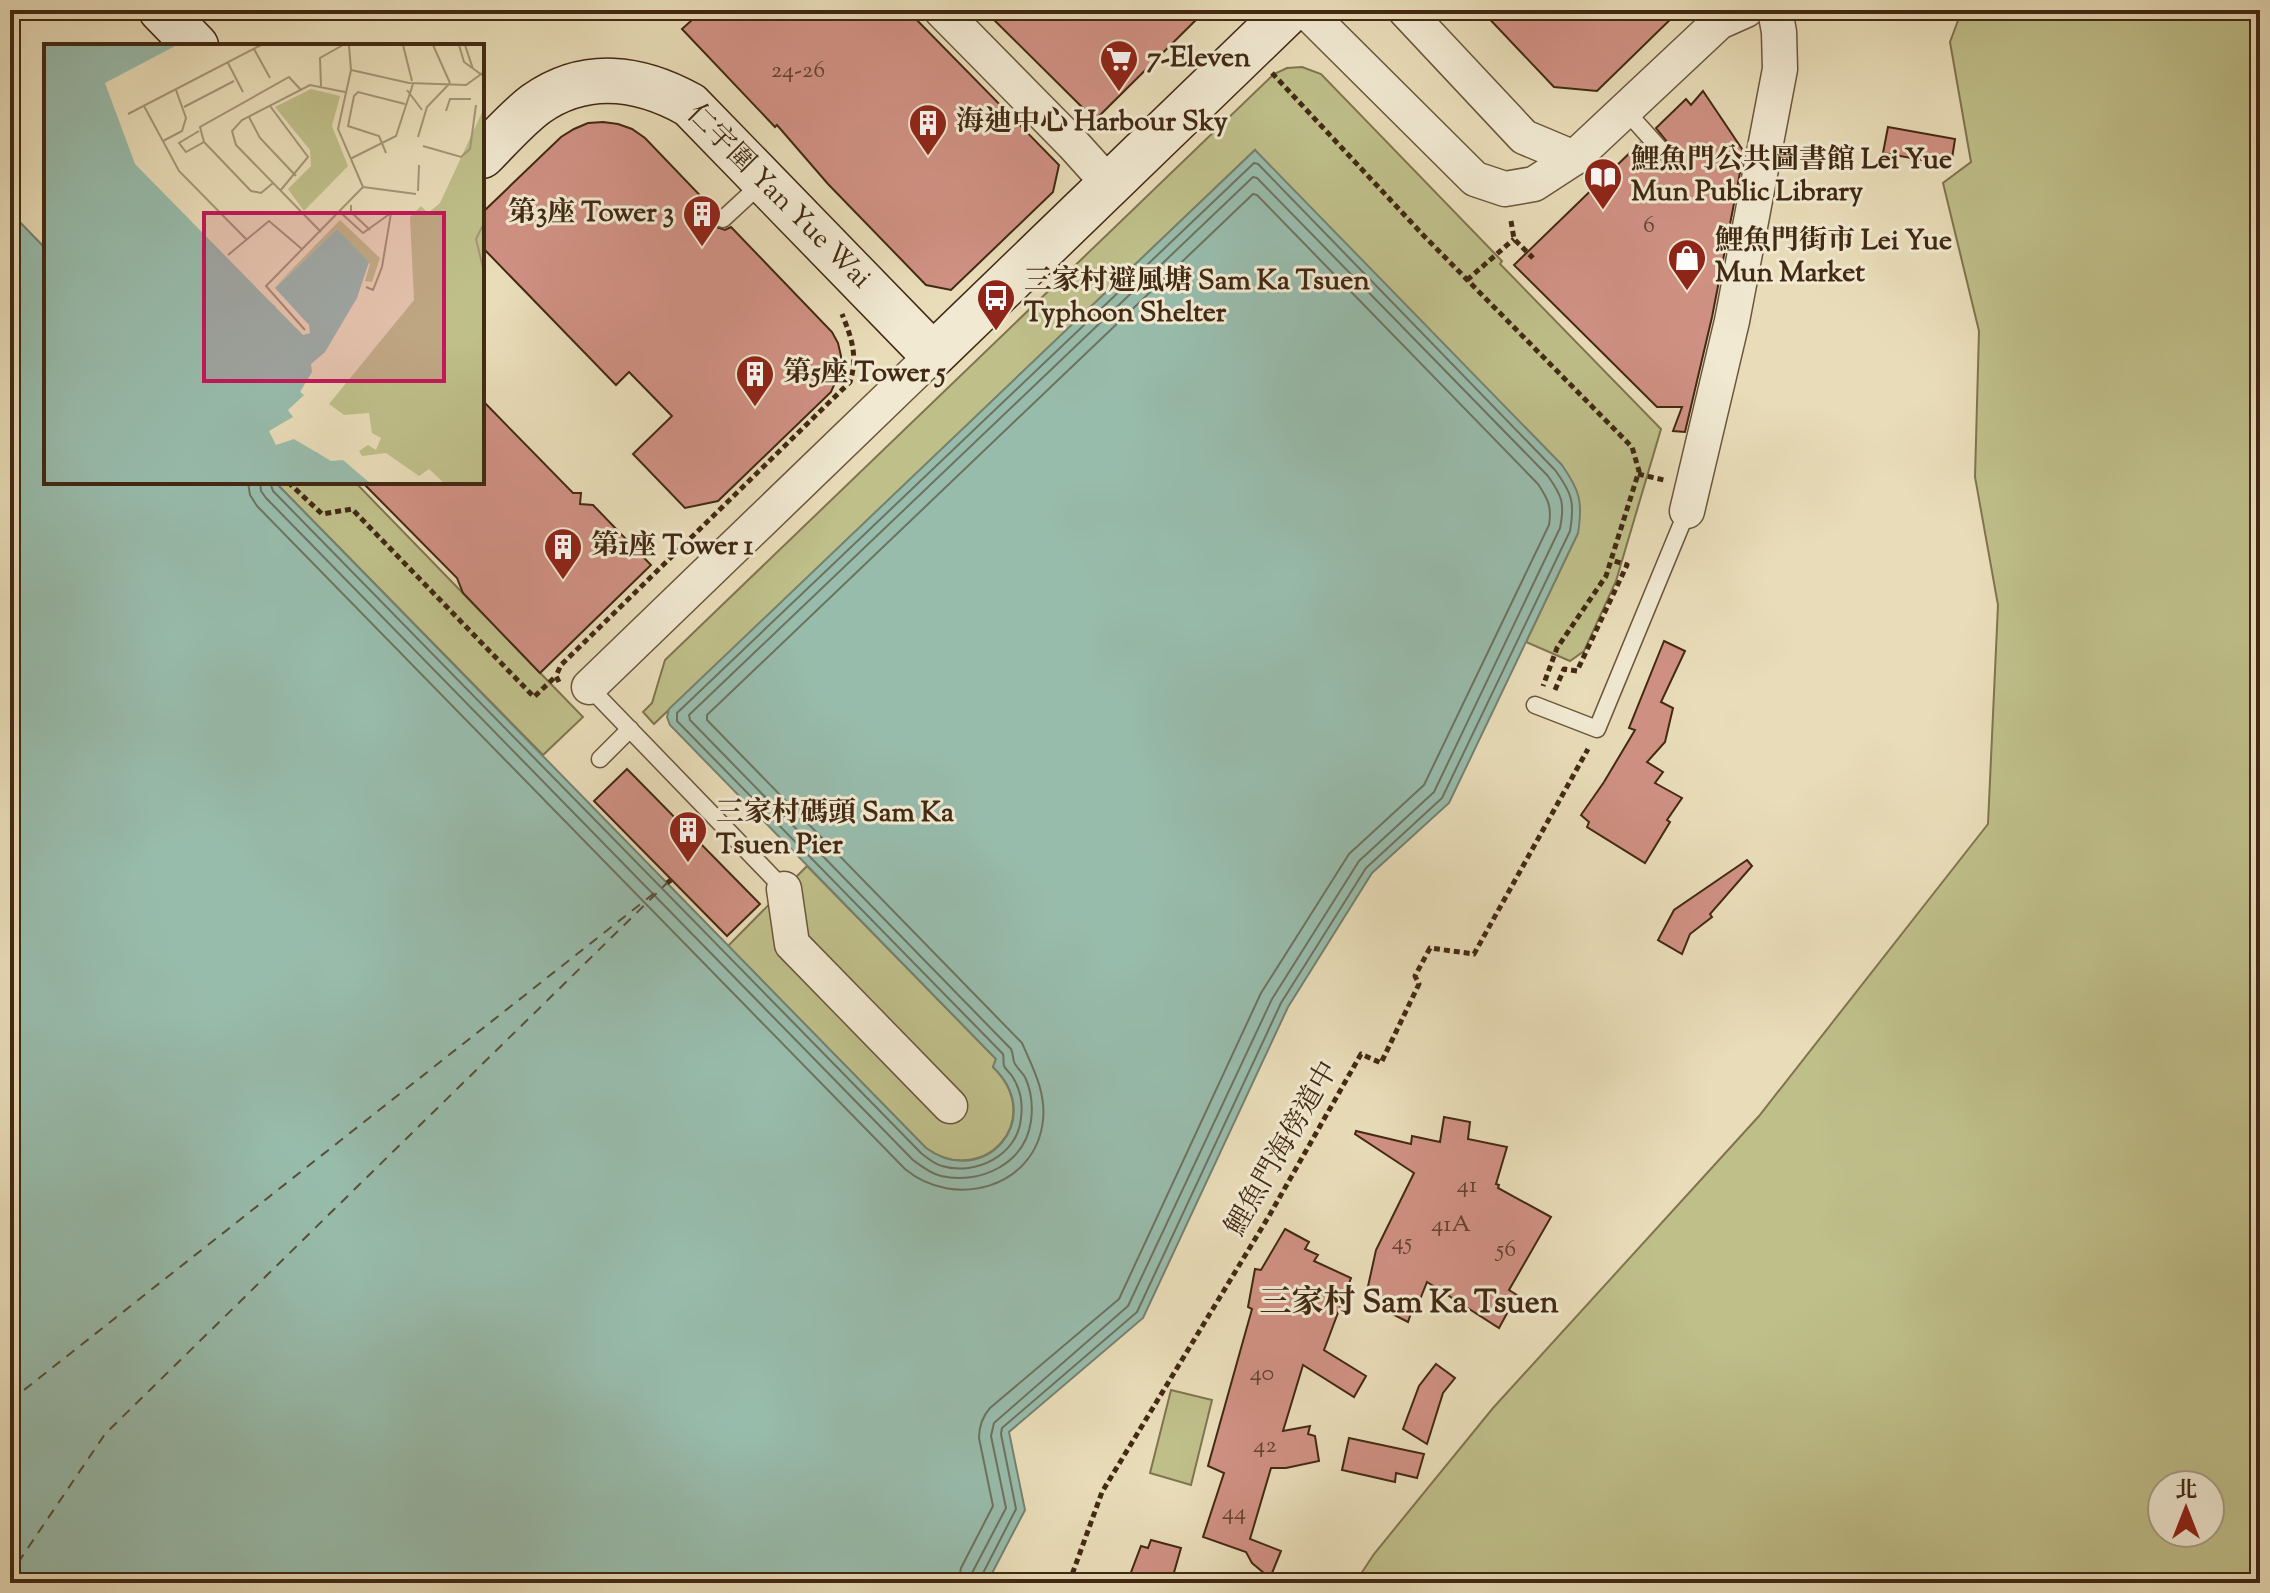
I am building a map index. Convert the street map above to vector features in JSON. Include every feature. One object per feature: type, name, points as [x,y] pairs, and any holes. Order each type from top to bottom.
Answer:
[{"type":"street","points":[[161,10],[194,44]]},
{"type":"street","points":[[941,10],[1109,184]]},
{"type":"street","points":[[589,687],[1290,10]]},
{"type":"street","points":[[1305,10],[1475,179],[1505,189],[1534,184],[1574,158],[1719,22],[1746,10]]},
{"type":"street","points":[[1405,10],[1524,137],[1574,158]]},
{"type":"street","points":[[1687,511],[1732,321],[1780,69],[1775,10]]},
{"type":"street","name":"仁宇圍 Yan Yue Wai","points":[[484,154],[535,105],[559,92],[585,83],[612,80],[640,83],[666,91],[690,105],[933,355]]},
{"type":"street","points":[[784,889],[792,944],[950,1106]]},
{"type":"lane","points":[[1626,111],[1662,151]]},
{"type":"lane","points":[[723,219],[764,181]]},
{"type":"lane","points":[[1542,708],[1597,729],[1687,511]]},
{"type":"lane","points":[[589,687],[784,889]]},
{"type":"lane","points":[[600,759],[630,729]]},
{"type":"path","points":[[1271,72],[1467,280],[1632,447],[1639,471],[1606,576],[1557,648],[1547,674]]},
{"type":"path","points":[[1511,221],[1514,239],[1533,258]]},
{"type":"path","points":[[1467,280],[1514,239]]},
{"type":"path","name":"仁宇圍 Yan Yue Wai","points":[[831,304],[842,315],[851,338]]},
{"type":"path","points":[[290,484],[322,514],[352,509],[534,697],[556,676]]},
{"type":"path","points":[[1542,708],[1564,669],[1577,671],[1627,565],[1611,560]]},
{"type":"path","name":"鯉魚門海傍道中","points":[[1069,1583],[1102,1492],[1269,1216],[1361,1054],[1381,1063],[1419,984],[1415,976],[1430,948],[1474,954],[1594,739]]},
{"type":"green space","points":[[1962,10],[2260,10],[2260,1583],[1355,1583],[1374,1554],[1493,1408],[1759,1116],[1988,824],[1998,605],[1975,477],[1979,331],[1943,183],[1971,162],[1950,42]]},
{"type":"green space","points":[[1302,67],[1321,74],[1661,429],[1616,581],[1584,651],[1570,661],[1526,642],[1578,533],[1255,150],[654,724],[643,712],[652,703],[665,660],[1274,74],[1287,68]]},
{"type":"green space","points":[[277,484],[357,484],[583,717],[543,755]]},
{"type":"green space","points":[[807,866],[996,1059],[993,1067],[1008,1087],[1013,1108],[1011,1127],[1001,1143],[986,1154],[968,1160],[947,1158],[926,1148],[728,946]]},
{"type":"green space","points":[[1171,1390],[1212,1400],[1191,1485],[1150,1473]]},
{"type":"water","points":[[1255,150],[1562,465],[1579,497],[1578,533],[1449,803],[1372,873],[1288,1007],[1143,1318],[1009,1432],[1025,1510],[987,1583],[10,1583],[10,212],[44,247],[44,484],[277,484],[926,1148],[948,1159],[968,1161],[987,1155],[1002,1143],[1011,1127],[1014,1108],[1008,1087],[993,1067],[996,1059],[670,725],[667,717],[669,709]]},
{"type":"building","name":"海迪中心 Harbour Sky","points":[[703,10],[907,10],[1059,165],[1053,192],[951,290],[926,285],[828,184],[777,125],[775,127],[682,29]]},
{"type":"building","points":[[984,10],[1206,10],[1095,120]]},
{"type":"building","points":[[1481,10],[1680,10],[1597,91],[1554,87]]},
{"type":"building","points":[[1703,91],[1744,152],[1712,317],[1685,432],[1673,431],[1682,407],[1657,407],[1514,265],[1640,143],[1658,161],[1670,159],[1672,148],[1656,128],[1686,99],[1691,105]]},
{"type":"building","points":[[588,123],[618,124],[645,138],[715,211],[712,221],[716,227],[725,230],[731,227],[832,332],[838,343],[841,369],[831,392],[718,501],[685,508],[633,454],[672,416],[629,372],[616,385],[484,249],[484,211],[561,137]]},
{"type":"building","points":[[1888,127],[1955,139],[1951,165],[1883,153]]},
{"type":"building","points":[[484,402],[573,493],[581,493],[580,504],[593,505],[651,565],[540,673],[463,593],[457,578],[364,484],[484,484]]},
{"type":"building","points":[[1664,641],[1685,651],[1661,702],[1673,708],[1665,742],[1647,762],[1663,772],[1655,783],[1682,798],[1645,863],[1587,827],[1589,822],[1581,815],[1635,730],[1629,728]]},
{"type":"building","name":"三家村碼頭 Sam Ka Tsuen Pier","points":[[627,769],[760,904],[727,936],[594,801]]},
{"type":"building","points":[[1747,860],[1752,866],[1710,914],[1712,917],[1690,934],[1682,954],[1658,940],[1674,910]]},
{"type":"building","points":[[1444,1117],[1470,1122],[1468,1139],[1507,1147],[1496,1184],[1498,1188],[1551,1217],[1509,1290],[1517,1295],[1499,1328],[1427,1282],[1408,1322],[1365,1300],[1376,1250],[1414,1173],[1355,1134],[1356,1131],[1411,1144],[1412,1136],[1440,1142]]},
{"type":"building","points":[[1285,1229],[1309,1242],[1305,1249],[1318,1255],[1314,1261],[1351,1278],[1324,1350],[1366,1376],[1354,1397],[1303,1365],[1283,1431],[1310,1426],[1308,1434],[1315,1436],[1319,1461],[1271,1468],[1250,1539],[1281,1551],[1270,1578],[1252,1563],[1246,1552],[1203,1537],[1224,1473],[1208,1466],[1252,1309],[1248,1307],[1255,1269],[1261,1270]]},
{"type":"building","points":[[1436,1364],[1455,1378],[1443,1393],[1427,1444],[1403,1429],[1419,1386]]},
{"type":"building","points":[[1349,1438],[1424,1454],[1417,1478],[1396,1473],[1395,1482],[1342,1470]]},
{"type":"building","points":[[1151,1540],[1181,1548],[1171,1583],[1127,1583],[1141,1546],[1148,1548]]},
{"type":"ferry route","points":[[10,1579],[105,1434],[667,883]]},
{"type":"ferry route","points":[[10,1401],[657,891]]},
{"type":"place","name":"7-Eleven","points":[[1119,93]]},
{"type":"place","name":"海迪中心 Harbour Sky","points":[[928,157]]},
{"type":"place","name":"鯉魚門公共圖書館 Lei Yue Mun Public Library","points":[[1603,211]]},
{"type":"place","name":"第3座 Tower 3","points":[[702,248]]},
{"type":"place","name":"鯉魚門街市 Lei Yue Mun Market","points":[[1687,292]]},
{"type":"place","name":"三家村避風塘 Sam Ka Tsuen Typhoon Shelter","points":[[996,332]]},
{"type":"place","name":"第5座 Tower 5","points":[[755,408]]},
{"type":"place","name":"第1座 Tower 1","points":[[563,581]]},
{"type":"place","name":"三家村碼頭 Sam Ka Tsuen Pier","points":[[688,864]]},
{"type":"district","name":"三家村 Sam Ka Tsuen","points":[[1409,1304]]}]
